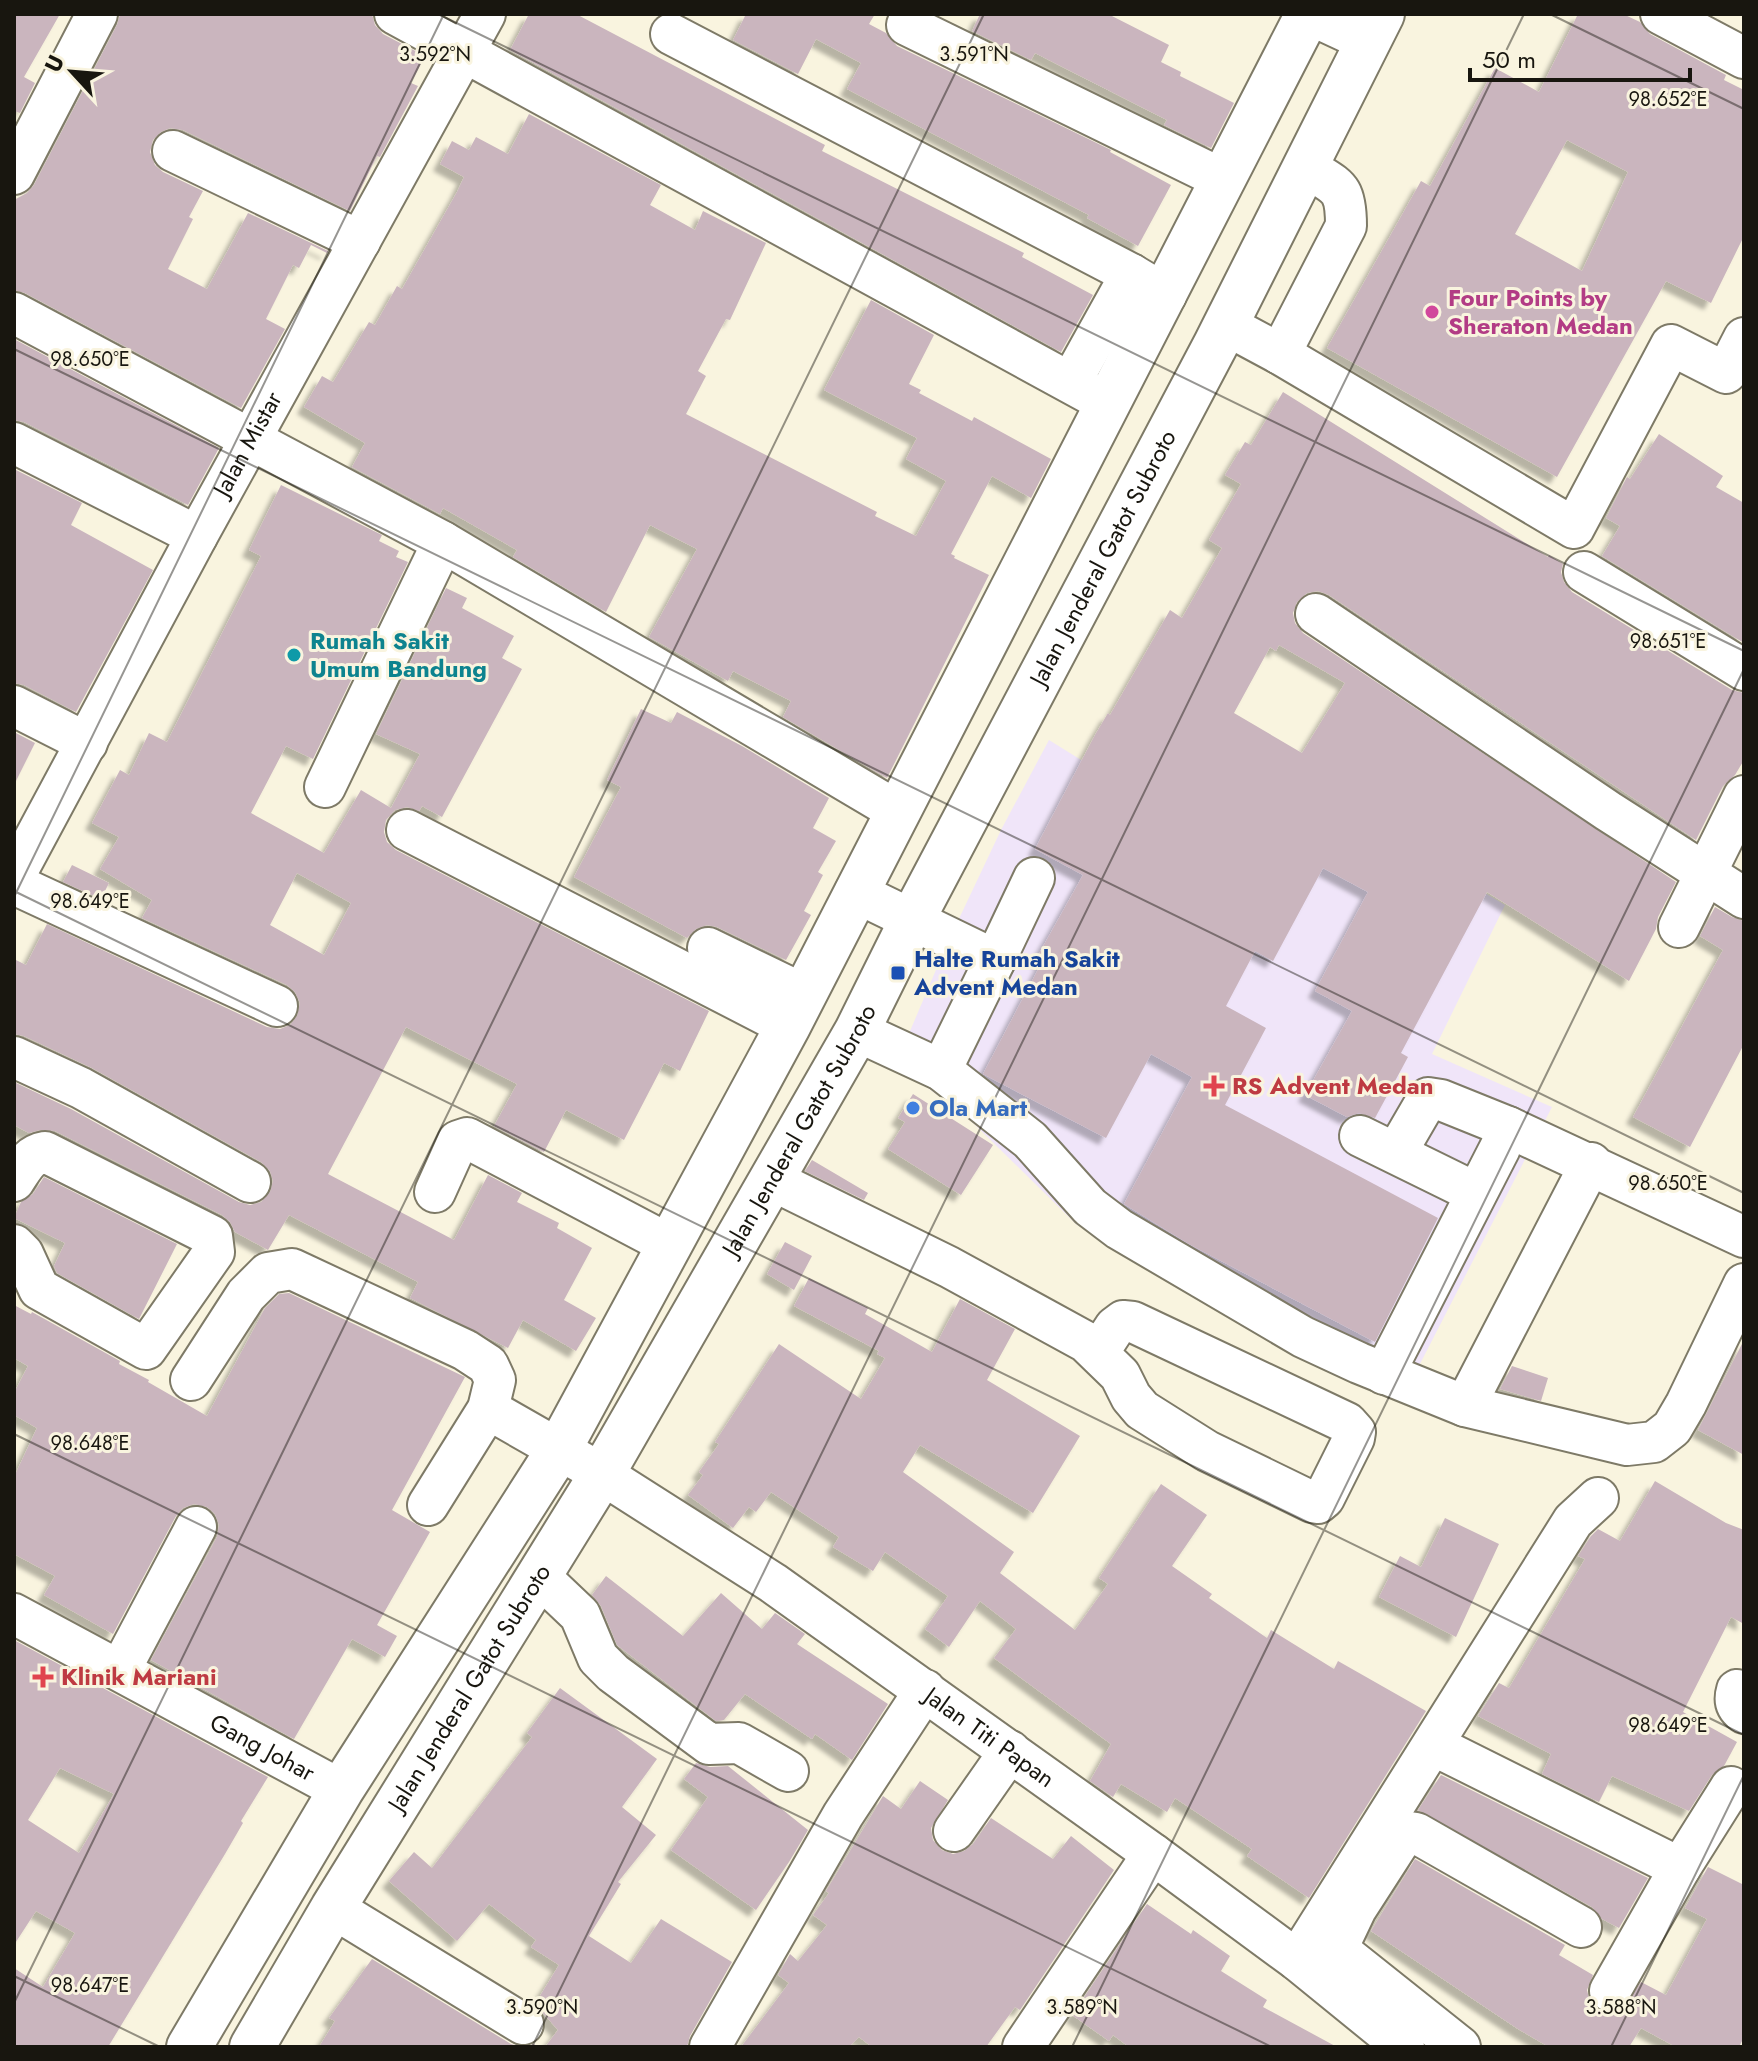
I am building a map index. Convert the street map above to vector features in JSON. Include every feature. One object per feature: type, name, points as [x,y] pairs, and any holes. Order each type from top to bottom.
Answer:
[{"type":"main road","points":[[189,2047],[341,1790],[558,1451],[795,1010],[1109,404],[1148,285],[1224,180],[1309,14]]},
{"type":"main road","name":"Jalan Jenderal Gatot Subroto","points":[[252,2047],[333,1908],[602,1474],[857,1031],[912,920],[1226,325],[1375,28]]},
{"type":"street","points":[[14,174],[97,14]]},
{"type":"street","points":[[395,14],[1109,404]]},
{"type":"street","points":[[1309,14],[1375,28]]},
{"type":"street","points":[[1661,14],[1744,58]]},
{"type":"street","name":"Jalan Mistar","points":[[14,877],[483,15]]},
{"type":"street","points":[[907,25],[1224,180]]},
{"type":"street","points":[[671,34],[1148,285],[1077,371]]},
{"type":"street","points":[[173,151],[360,241]]},
{"type":"street","points":[[1280,354],[1346,226],[1346,205],[1342,192],[1305,166]]},
{"type":"street","points":[[14,313],[443,542],[897,811]]},
{"type":"street","points":[[1226,325],[1574,528],[1671,345],[1726,373],[1744,338]]},
{"type":"street","points":[[14,443],[197,536]]},
{"type":"street","points":[[325,787],[443,542]]},
{"type":"street","points":[[1584,572],[1744,670]]},
{"type":"street","points":[[1316,614],[1608,811],[1744,898]]},
{"type":"street","points":[[14,706],[87,743]]},
{"type":"street","points":[[1679,927],[1744,796]]},
{"type":"street","points":[[407,830],[795,1010]]},
{"type":"street","points":[[941,1070],[1034,878]]},
{"type":"street","points":[[14,884],[277,1006]]},
{"type":"street","points":[[855,892],[995,960]]},
{"type":"street","points":[[708,948],[795,1010]]},
{"type":"street","points":[[857,1031],[941,1070],[1030,1140],[1090,1207],[1119,1229],[1303,1337],[1465,1406],[1627,1445],[1654,1442],[1672,1428],[1686,1404],[1744,1284]]},
{"type":"street","points":[[14,1057],[81,1088],[250,1182]]},
{"type":"street","points":[[1396,1153],[1428,1098],[1441,1100],[1591,1163],[1744,1237]]},
{"type":"street","points":[[1384,1374],[1508,1127]]},
{"type":"street","points":[[1360,1136],[1476,1193]]},
{"type":"street","points":[[435,1192],[458,1141],[467,1138],[670,1245]]},
{"type":"street","points":[[14,1181],[28,1160],[45,1152],[212,1236],[215,1244],[214,1252],[146,1349],[39,1289],[23,1254],[14,1245]]},
{"type":"street","points":[[1465,1406],[1591,1163]]},
{"type":"street","points":[[772,1180],[949,1267],[1067,1331],[1098,1353],[1120,1375],[1142,1410],[1207,1451],[1312,1502],[1318,1503],[1324,1498],[1354,1438],[1355,1432],[1347,1423],[1133,1322],[1123,1321],[1115,1327],[1098,1353]]},
{"type":"street","points":[[191,1380],[246,1295],[268,1273],[292,1269],[465,1350],[488,1365],[495,1380],[488,1409],[428,1505]]},
{"type":"street","name":"Jalan Titi Papan","points":[[488,1409],[602,1474],[773,1583],[1153,1854],[1393,2035]]},
{"type":"street","points":[[1297,1960],[1573,1521],[1598,1498]]},
{"type":"street","points":[[120,1670],[196,1527]]},
{"type":"street","points":[[540,1577],[580,1615],[598,1658],[613,1673],[709,1744],[739,1743],[788,1771]]},
{"type":"street","name":"Gang Johar","points":[[14,1614],[341,1790]]},
{"type":"street","points":[[710,2047],[843,1815],[925,1690]]},
{"type":"street","points":[[1433,1745],[1680,1868]]},
{"type":"street","points":[[954,1831],[1010,1751]]},
{"type":"street","points":[[1610,1991],[1680,1868],[1731,1787]]},
{"type":"street","points":[[1460,2047],[1393,2035],[1337,1949],[1356,1909],[1406,1834],[1416,1833],[1581,1927]]},
{"type":"street","points":[[1023,2047],[1153,1854]]},
{"type":"street","points":[[333,1908],[523,2024]]},
{"type":"shaded area","name":"RS Advent Medan","points":[[1049,740],[1247,863],[1292,779],[1505,905],[1432,1054],[1552,1107],[1403,1397],[1077,1225],[968,1118],[896,1064],[947,944],[1001,830]]},
{"type":"building","points":[[14,14],[60,14],[24,77],[35,83],[20,113],[14,111]]},
{"type":"building","points":[[120,14],[372,14],[375,25],[383,34],[425,56],[411,83],[418,86],[380,157],[377,156],[350,211],[183,130],[170,128],[153,140],[150,152],[155,165],[203,191],[168,269],[207,289],[248,213],[328,251],[311,245],[299,268],[293,265],[266,319],[285,329],[241,408],[25,293],[14,290],[14,200],[34,185]]},
{"type":"building","points":[[529,14],[576,14],[825,145],[822,151],[1024,253],[1022,257],[1093,295],[1061,352],[510,50]]},
{"type":"building","points":[[746,14],[875,14],[869,24],[886,33],[897,46],[1111,150],[1171,185],[1138,246],[1087,218],[1089,215],[847,89],[861,63],[816,39],[798,74],[733,40]]},
{"type":"building","points":[[980,14],[1108,14],[1169,45],[1161,62],[1181,72],[1180,76],[1234,103],[1211,148],[1164,125],[1167,120],[1035,53],[1031,60],[972,31]]},
{"type":"building","points":[[1578,14],[1623,14],[1640,22],[1650,34],[1726,75],[1724,80],[1744,90],[1744,236],[1711,303],[1666,281],[1557,477],[1327,348],[1421,181],[1430,186],[1495,68],[1539,92]],"holes":[[[1567,140],[1628,172],[1582,271],[1515,234]]]},
{"type":"building","points":[[529,114],[661,185],[650,205],[695,230],[703,211],[766,243],[730,320],[726,319],[698,371],[706,376],[686,414],[877,512],[875,516],[916,536],[946,481],[906,459],[917,438],[824,390],[871,300],[934,335],[909,384],[921,390],[919,393],[972,421],[974,417],[1051,459],[1031,498],[992,476],[951,554],[989,575],[887,778],[783,717],[791,701],[733,671],[728,681],[649,637],[697,549],[650,525],[606,612],[513,557],[517,550],[443,508],[440,514],[352,467],[365,443],[304,407],[322,376],[333,382],[369,322],[375,325],[397,286],[402,289],[457,192],[464,177],[440,164],[452,141],[469,150],[476,137],[508,154]]},
{"type":"building","points":[[14,339],[219,448],[188,505],[24,422],[14,420]]},
{"type":"building","points":[[1283,392],[1563,564],[1561,572],[1564,582],[1572,592],[1732,690],[1744,693],[1744,760],[1735,775],[1723,786],[1696,840],[1329,595],[1318,591],[1307,593],[1297,602],[1293,613],[1295,623],[1303,633],[1676,882],[1629,981],[1487,892],[1401,1053],[1408,1057],[1375,1118],[1359,1113],[1347,1117],[1305,1095],[1352,1011],[1315,991],[1368,892],[1323,868],[1273,961],[1255,951],[1226,1006],[1266,1028],[1225,1105],[1438,1218],[1375,1342],[1189,1244],[1124,1204],[1192,1077],[1151,1054],[1106,1138],[983,1074],[1042,962],[1036,959],[1083,875],[1035,849],[1095,735],[1108,713],[1110,715],[1170,610],[1182,618],[1222,548],[1209,540],[1241,484],[1225,475],[1245,442],[1251,445]],"holes":[[[1279,645],[1345,683],[1302,753],[1234,713],[1270,647],[1276,651]]]},
{"type":"building","points":[[1659,434],[1723,476],[1716,487],[1744,503],[1744,643],[1602,556],[1620,526],[1606,518],[1627,477],[1630,479]]},
{"type":"building","points":[[14,469],[82,503],[71,525],[153,570],[76,712],[24,685],[14,683]]},
{"type":"building","points":[[281,485],[382,535],[379,541],[399,551],[396,557],[408,562],[313,759],[286,746],[251,813],[324,853],[361,790],[391,808],[420,754],[376,734],[446,588],[467,598],[462,608],[514,636],[502,658],[522,669],[442,817],[422,806],[419,811],[407,807],[395,810],[386,820],[384,832],[387,842],[396,850],[709,1011],[680,1071],[664,1063],[624,1140],[566,1110],[544,1152],[494,1126],[517,1084],[406,1027],[328,1174],[454,1240],[488,1175],[522,1193],[517,1202],[559,1223],[557,1228],[592,1248],[564,1300],[596,1318],[576,1351],[523,1320],[508,1348],[410,1298],[418,1282],[289,1215],[268,1250],[235,1232],[222,1215],[55,1131],[29,1133],[14,1125],[14,1082],[71,1109],[239,1202],[250,1205],[261,1202],[270,1192],[273,1181],[270,1171],[261,1162],[92,1068],[14,1034],[14,959],[26,965],[47,924],[267,1027],[280,1029],[290,1025],[297,1016],[300,1003],[287,985],[142,918],[152,900],[100,869],[119,837],[92,823],[120,770],[129,775],[149,733],[167,742],[261,556],[249,550]],"holes":[[[297,873],[351,903],[324,955],[270,925]]]},
{"type":"building","points":[[641,709],[671,723],[677,712],[742,746],[829,798],[813,828],[836,841],[818,872],[823,875],[804,911],[811,915],[786,960],[717,927],[707,925],[696,929],[687,938],[574,877],[621,787],[607,780]]},
{"type":"building","points":[[14,732],[35,743],[14,785]]},
{"type":"building","points":[[72,865],[109,883],[101,899],[63,882]]},
{"type":"building","points":[[1715,907],[1744,921],[1744,1044],[1690,1147],[1633,1117],[1723,950],[1700,936]]},
{"type":"building","points":[[913,1094],[993,1145],[961,1195],[888,1149],[905,1122],[898,1118]]},
{"type":"building","points":[[812,1160],[868,1193],[864,1200],[805,1171]]},
{"type":"building","points":[[44,1177],[177,1244],[139,1319],[57,1273],[54,1266],[65,1243],[14,1218],[21,1202],[33,1194]]},
{"type":"building","points":[[785,1242],[812,1256],[794,1290],[767,1274]]},
{"type":"building","points":[[809,1278],[868,1308],[865,1314],[932,1352],[960,1299],[1015,1329],[987,1380],[1080,1436],[1033,1513],[920,1445],[903,1472],[1014,1552],[1000,1573],[1075,1630],[1108,1584],[1099,1578],[1161,1484],[1207,1515],[1172,1566],[1212,1594],[1209,1598],[1267,1638],[1271,1630],[1334,1669],[1338,1661],[1426,1711],[1309,1898],[1247,1856],[1252,1849],[1175,1798],[1167,1812],[1121,1784],[1113,1797],[1090,1781],[1111,1744],[994,1658],[1016,1629],[980,1601],[949,1647],[925,1629],[948,1596],[885,1552],[873,1571],[833,1547],[839,1537],[771,1492],[756,1512],[749,1507],[733,1528],[688,1495],[703,1475],[699,1472],[719,1444],[715,1442],[779,1344],[861,1399],[885,1358],[877,1354],[879,1351],[794,1306]]},
{"type":"building","points":[[289,1293],[465,1377],[392,1510],[430,1532],[377,1625],[397,1636],[385,1657],[352,1639],[294,1739],[151,1660],[217,1537],[219,1525],[215,1514],[207,1507],[194,1504],[183,1508],[176,1516],[113,1634],[44,1595],[55,1576],[14,1554],[14,1477],[37,1428],[14,1415],[14,1393],[28,1366],[14,1358],[14,1305],[120,1361],[119,1364],[207,1416],[265,1308],[279,1294]]},
{"type":"building","points":[[1744,1340],[1744,1455],[1698,1430]]},
{"type":"building","points":[[1512,1366],[1548,1378],[1541,1401],[1500,1389]]},
{"type":"building","points":[[1655,1481],[1726,1523],[1744,1530],[1744,1624],[1731,1617],[1683,1712],[1737,1742],[1724,1766],[1712,1775],[1689,1811],[1612,1776],[1599,1802],[1542,1774],[1551,1754],[1478,1716],[1499,1683],[1509,1688],[1585,1559],[1578,1556],[1591,1536],[1598,1529],[1620,1541]]},
{"type":"building","points":[[1445,1518],[1499,1544],[1456,1637],[1379,1597],[1400,1556],[1421,1567]]},
{"type":"building","points":[[606,1576],[683,1636],[721,1593],[762,1629],[775,1613],[805,1634],[797,1644],[888,1704],[852,1760],[815,1734],[812,1739],[745,1694],[724,1720],[716,1721],[617,1645],[601,1606],[592,1595]]},
{"type":"building","points":[[14,1640],[268,1777],[108,2047],[14,2047],[14,1968],[43,1987],[75,1933],[36,1911],[14,1945]],"holes":[[[60,1768],[114,1794],[79,1853],[28,1820]]]},
{"type":"building","points":[[560,1688],[657,1759],[622,1807],[656,1835],[618,1882],[621,1884],[589,1936],[631,1963],[661,1919],[732,1962],[690,2036],[687,2047],[545,2047],[558,2030],[535,2004],[559,1965],[531,1947],[536,1940],[489,1904],[457,1941],[389,1881],[414,1852],[432,1868],[532,1737],[527,1733]]},
{"type":"building","points":[[696,1763],[710,1767],[728,1766],[808,1830],[756,1910],[671,1850],[708,1797],[684,1779]]},
{"type":"building","points":[[1441,1775],[1648,1878],[1619,1928],[1602,1919],[1592,1907],[1418,1810]]},
{"type":"building","points":[[920,1781],[948,1800],[931,1828],[933,1840],[942,1850],[953,1854],[964,1851],[973,1844],[991,1818],[1053,1859],[1071,1836],[1114,1870],[1020,2010],[1015,2007],[986,2047],[872,2047],[859,2037],[849,2047],[741,2047],[789,1983],[778,1975],[790,1954],[798,1961],[827,1925],[813,1915],[829,1893],[826,1891],[883,1796],[901,1809]]},
{"type":"building","points":[[1415,1859],[1565,1945],[1559,1955],[1593,1975],[1587,1990],[1590,2002],[1598,2011],[1609,2014],[1622,2010],[1641,1982],[1666,1995],[1707,1919],[1685,1908],[1708,1867],[1744,1885],[1744,2037],[1739,2047],[1676,2047],[1641,2028],[1629,2047],[1549,2047],[1371,1931]]},
{"type":"building","points":[[1147,1904],[1230,1956],[1221,1971],[1267,2000],[1263,2007],[1337,2047],[1129,2047],[1113,2035],[1109,2041],[1072,2015]]},
{"type":"building","points":[[372,1959],[511,2044],[522,2047],[319,2047],[335,2021],[329,2018]]},
{"type":"place","name":"Four Points by Sheraton Medan","points":[[1432,312]]},
{"type":"place","name":"Rumah Sakit Umum Bandung","points":[[294,655]]},
{"type":"place","name":"Halte Rumah Sakit Advent Medan","points":[[898,973]]},
{"type":"place","name":"RS Advent Medan","points":[[1214,1086]]},
{"type":"place","name":"Ola Mart","points":[[913,1108]]},
{"type":"place","name":"Klinik Mariani","points":[[43,1677]]}]
